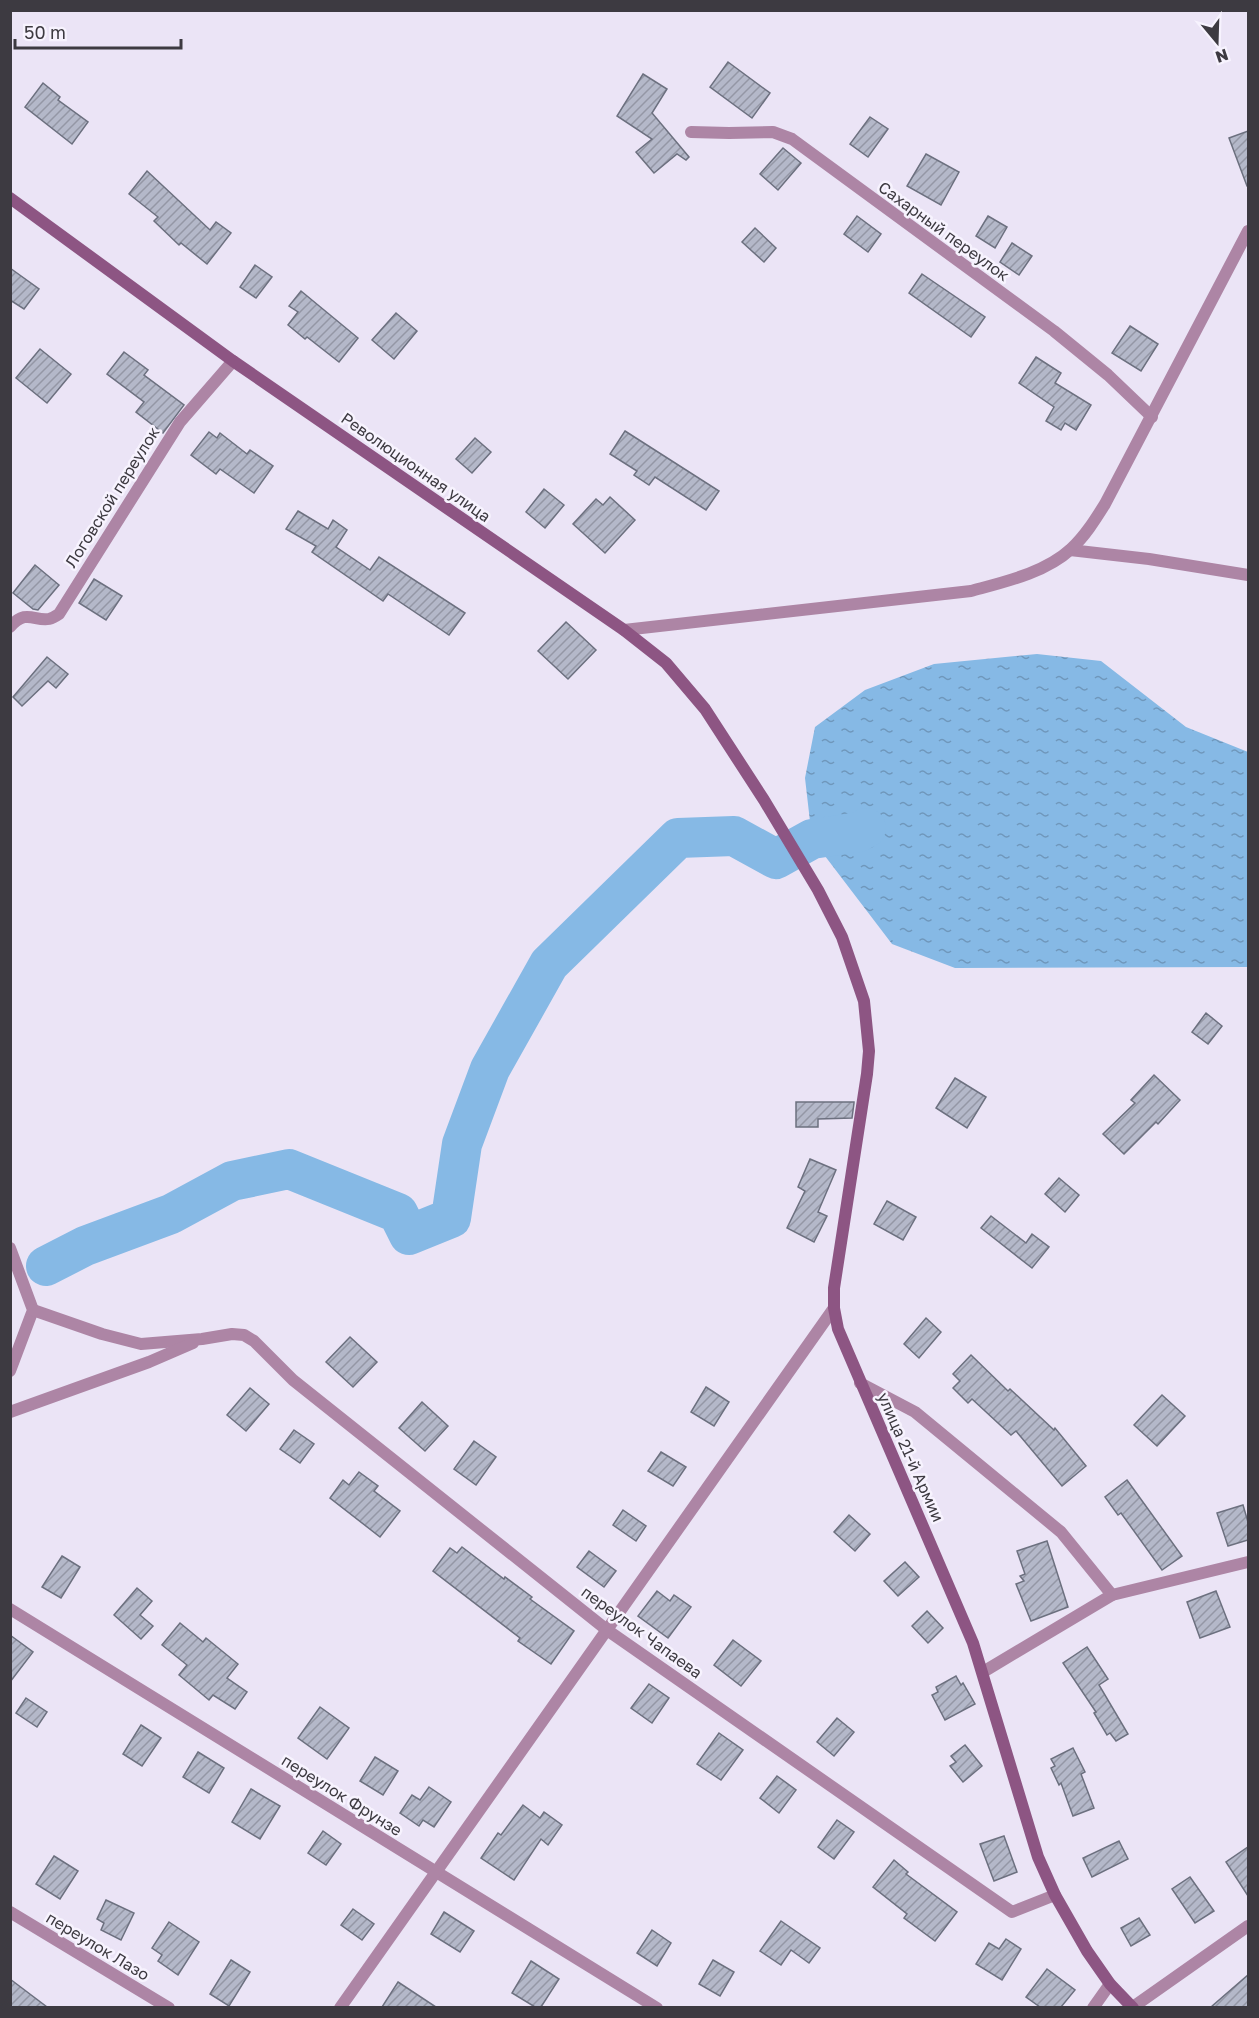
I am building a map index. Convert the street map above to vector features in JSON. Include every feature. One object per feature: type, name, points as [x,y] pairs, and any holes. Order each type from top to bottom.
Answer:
[{"type":"main road","name":"Революционная улица","points":[[10,198],[233,361],[624,630],[666,663],[693,692],[764,800],[818,890]]},
{"type":"main road","name":"улица 21-й Армии","points":[[818,890],[842,937],[864,1001],[869,1051],[864,1104],[837,1264],[834,1308],[838,1329],[959,1609],[983,1672],[1038,1857],[1055,1896],[1087,1952],[1110,1984],[1133,2007]]},
{"type":"street","name":"Сахарный переулок","points":[[691,132],[729,134],[773,132],[792,139],[1054,331],[1108,375],[1152,417]]},
{"type":"street","points":[[624,630],[971,591],[1026,574],[1051,563],[1070,550],[1100,513],[1248,231]]},
{"type":"street","name":"Логовской переулок","points":[[10,627],[14,622],[27,616],[47,620],[59,614],[180,422],[233,361]]},
{"type":"street","points":[[1070,550],[1149,559],[1248,575]]},
{"type":"street","points":[[10,1248],[33,1310],[10,1371]]},
{"type":"street","points":[[340,2007],[834,1308]]},
{"type":"street","points":[[33,1310],[141,1344],[202,1339]]},
{"type":"street","name":"переулок Чапаева","points":[[202,1339],[232,1334],[244,1335],[254,1341],[293,1380],[607,1630],[1012,1912],[1055,1896]]},
{"type":"street","points":[[10,1412],[149,1362],[202,1339]]},
{"type":"street","points":[[860,1383],[915,1412],[1061,1532],[1112,1595]]},
{"type":"street","points":[[983,1672],[1112,1595],[1248,1562]]},
{"type":"street","name":"переулок Фрунзе","points":[[10,1609],[657,2007]]},
{"type":"street","name":"переулок Лазо","points":[[10,1912],[169,2007]]},
{"type":"street","points":[[1133,2007],[1248,1926]]},
{"type":"street","points":[[1093,2007],[1110,1984]]},
{"type":"water","points":[[1037,654],[1101,661],[1186,727],[1248,752],[1248,967],[955,968],[892,944],[812,839],[805,778],[815,727],[865,690],[934,664]]},
{"type":"building","points":[[728,62],[770,93],[752,118],[710,87]]},
{"type":"building","points":[[643,74],[667,89],[652,113],[689,157],[686,160],[677,154],[654,173],[636,152],[652,139],[617,116]]},
{"type":"building","points":[[43,83],[60,97],[58,100],[88,122],[72,144],[25,107]]},
{"type":"building","points":[[870,117],[888,129],[868,157],[850,144]]},
{"type":"building","points":[[1248,131],[1248,186],[1247,186],[1229,138]]},
{"type":"building","points":[[783,148],[801,163],[778,190],[760,174]]},
{"type":"building","points":[[926,154],[959,172],[941,205],[907,186]]},
{"type":"building","points":[[147,171],[210,230],[216,222],[231,233],[207,264],[181,243],[179,245],[154,221],[158,217],[129,194]]},
{"type":"building","points":[[857,216],[881,234],[868,252],[844,234]]},
{"type":"building","points":[[988,216],[1007,227],[995,248],[976,236]]},
{"type":"building","points":[[755,228],[776,248],[764,262],[742,242]]},
{"type":"building","points":[[1012,243],[1032,256],[1019,275],[1000,262]]},
{"type":"building","points":[[255,265],[272,277],[256,298],[240,287]]},
{"type":"building","points":[[10,268],[39,289],[24,309],[10,300]]},
{"type":"building","points":[[922,274],[985,317],[971,337],[909,293]]},
{"type":"building","points":[[301,291],[358,338],[339,362],[288,325],[298,312],[289,306]]},
{"type":"building","points":[[396,313],[417,331],[394,359],[372,340]]},
{"type":"building","points":[[1130,326],[1158,344],[1141,371],[1112,353]]},
{"type":"building","points":[[40,349],[71,374],[47,403],[16,378]]},
{"type":"building","points":[[124,352],[148,370],[144,375],[184,405],[163,433],[136,412],[144,402],[107,374]]},
{"type":"building","points":[[1036,357],[1061,373],[1055,383],[1091,405],[1076,430],[1065,423],[1061,430],[1046,421],[1054,407],[1019,383]]},
{"type":"building","points":[[625,431],[719,491],[706,510],[655,477],[649,485],[634,475],[637,471],[610,454]]},
{"type":"building","points":[[209,432],[217,438],[220,433],[247,454],[250,450],[273,466],[254,493],[220,469],[216,474],[191,455]]},
{"type":"building","points":[[475,438],[491,452],[472,473],[456,459]]},
{"type":"building","points":[[544,489],[564,505],[545,528],[526,512]]},
{"type":"building","points":[[610,497],[635,520],[605,553],[573,524],[596,499],[603,505]]},
{"type":"building","points":[[298,511],[328,529],[333,520],[347,530],[336,547],[370,570],[379,557],[465,613],[449,635],[388,594],[383,601],[312,552],[316,546],[286,529]]},
{"type":"building","points":[[35,565],[59,585],[38,610],[33,609],[13,593]]},
{"type":"building","points":[[94,579],[122,596],[106,620],[79,603]]},
{"type":"building","points":[[566,622],[596,650],[568,679],[538,651]]},
{"type":"building","points":[[47,657],[68,674],[56,688],[48,681],[22,706],[13,697]]},
{"type":"building","points":[[1206,1013],[1222,1026],[1208,1044],[1192,1032]]},
{"type":"building","points":[[1154,1075],[1180,1100],[1158,1124],[1156,1122],[1124,1154],[1103,1134],[1135,1103],[1131,1100]]},
{"type":"building","points":[[955,1078],[986,1097],[967,1128],[936,1108]]},
{"type":"building","points":[[796,1102],[854,1102],[852,1118],[818,1119],[818,1127],[796,1127]]},
{"type":"building","points":[[810,1159],[836,1170],[818,1212],[827,1216],[814,1242],[787,1228],[805,1191],[798,1187]]},
{"type":"building","points":[[1059,1178],[1079,1195],[1065,1212],[1045,1194]]},
{"type":"building","points":[[887,1201],[916,1217],[903,1240],[874,1224]]},
{"type":"building","points":[[991,1216],[1026,1243],[1032,1234],[1049,1247],[1032,1268],[981,1228]]},
{"type":"building","points":[[926,1318],[941,1332],[919,1358],[904,1344]]},
{"type":"building","points":[[350,1337],[377,1362],[353,1387],[326,1362]]},
{"type":"building","points":[[971,1355],[1008,1391],[1010,1389],[1054,1430],[1055,1428],[1086,1466],[1062,1486],[1016,1431],[1011,1435],[972,1399],[968,1403],[953,1388],[960,1381],[953,1374]]},
{"type":"building","points":[[706,1387],[729,1402],[714,1426],[691,1412]]},
{"type":"building","points":[[250,1388],[269,1404],[246,1431],[227,1415]]},
{"type":"building","points":[[1162,1395],[1185,1416],[1157,1446],[1134,1425]]},
{"type":"building","points":[[422,1402],[448,1426],[425,1451],[399,1428]]},
{"type":"building","points":[[294,1430],[314,1444],[300,1463],[280,1449]]},
{"type":"building","points":[[474,1441],[496,1457],[476,1485],[454,1469]]},
{"type":"building","points":[[661,1452],[686,1467],[673,1486],[648,1471]]},
{"type":"building","points":[[359,1472],[378,1486],[374,1491],[400,1511],[380,1537],[330,1498],[343,1480],[349,1485]]},
{"type":"building","points":[[1127,1480],[1182,1556],[1162,1570],[1121,1513],[1118,1515],[1105,1497]]},
{"type":"building","points":[[1243,1505],[1248,1522],[1248,1540],[1228,1546],[1217,1513]]},
{"type":"building","points":[[623,1510],[646,1526],[636,1541],[613,1525]]},
{"type":"building","points":[[849,1515],[870,1534],[855,1551],[834,1532]]},
{"type":"building","points":[[1047,1541],[1068,1607],[1031,1621],[1016,1584],[1024,1581],[1020,1576],[1025,1574],[1017,1551]]},
{"type":"building","points":[[462,1547],[532,1597],[530,1599],[574,1631],[551,1664],[518,1641],[520,1638],[433,1571],[450,1548],[457,1553]]},
{"type":"building","points":[[589,1551],[616,1571],[604,1587],[577,1567]]},
{"type":"building","points":[[62,1556],[80,1567],[61,1598],[42,1587]]},
{"type":"building","points":[[905,1562],[919,1577],[898,1596],[884,1581]]},
{"type":"building","points":[[137,1588],[152,1601],[140,1615],[153,1626],[141,1639],[114,1615]]},
{"type":"building","points":[[657,1591],[670,1601],[674,1595],[691,1607],[668,1638],[638,1616]]},
{"type":"building","points":[[1216,1591],[1230,1627],[1200,1638],[1187,1602]]},
{"type":"building","points":[[927,1611],[943,1628],[928,1643],[912,1626]]},
{"type":"building","points":[[180,1623],[203,1642],[206,1638],[238,1664],[227,1678],[247,1692],[235,1709],[213,1695],[209,1700],[179,1675],[187,1665],[162,1645]]},
{"type":"building","points":[[10,1635],[33,1652],[10,1682]]},
{"type":"building","points":[[733,1640],[761,1661],[741,1686],[714,1665]]},
{"type":"building","points":[[1087,1647],[1108,1679],[1099,1685],[1128,1734],[1116,1741],[1110,1733],[1107,1735],[1094,1713],[1096,1712],[1063,1663]]},
{"type":"building","points":[[956,1676],[961,1685],[963,1683],[975,1704],[945,1720],[932,1695],[938,1692],[936,1687]]},
{"type":"building","points":[[649,1684],[669,1698],[652,1723],[631,1708]]},
{"type":"building","points":[[26,1698],[47,1712],[37,1727],[16,1713]]},
{"type":"building","points":[[320,1707],[349,1728],[327,1759],[298,1738]]},
{"type":"building","points":[[837,1718],[854,1732],[834,1756],[817,1742]]},
{"type":"building","points":[[141,1725],[161,1738],[142,1766],[123,1754]]},
{"type":"building","points":[[719,1733],[743,1750],[721,1780],[697,1764]]},
{"type":"building","points":[[965,1745],[982,1766],[963,1782],[950,1766],[956,1762],[951,1756]]},
{"type":"building","points":[[1073,1748],[1085,1772],[1081,1774],[1094,1808],[1073,1816],[1061,1783],[1059,1785],[1051,1768],[1055,1766],[1051,1759]]},
{"type":"building","points":[[198,1752],[224,1768],[209,1793],[183,1777]]},
{"type":"building","points":[[375,1757],[398,1771],[383,1795],[360,1781]]},
{"type":"building","points":[[777,1776],[796,1790],[779,1813],[760,1798]]},
{"type":"building","points":[[429,1787],[451,1802],[434,1827],[423,1820],[419,1826],[400,1813],[412,1795],[420,1800]]},
{"type":"building","points":[[251,1789],[280,1806],[260,1839],[232,1822]]},
{"type":"building","points":[[523,1805],[540,1818],[544,1812],[562,1825],[548,1845],[541,1839],[514,1880],[481,1858],[498,1833],[501,1835]]},
{"type":"building","points":[[837,1820],[854,1832],[834,1859],[818,1847]]},
{"type":"building","points":[[323,1831],[341,1844],[326,1865],[308,1853]]},
{"type":"building","points":[[1004,1836],[1017,1872],[994,1881],[980,1844]]},
{"type":"building","points":[[1119,1841],[1128,1859],[1092,1877],[1083,1858]]},
{"type":"building","points":[[1248,1847],[1248,1896],[1226,1862]]},
{"type":"building","points":[[54,1856],[78,1871],[60,1899],[36,1884]]},
{"type":"building","points":[[894,1860],[908,1872],[906,1874],[957,1912],[935,1941],[904,1918],[907,1914],[873,1887]]},
{"type":"building","points":[[1190,1877],[1214,1911],[1195,1923],[1172,1889]]},
{"type":"building","points":[[106,1900],[134,1913],[121,1940],[101,1930],[104,1923],[97,1919]]},
{"type":"building","points":[[353,1909],[374,1924],[362,1940],[341,1925]]},
{"type":"building","points":[[444,1912],[474,1931],[460,1952],[431,1934]]},
{"type":"building","points":[[1139,1918],[1150,1935],[1131,1946],[1121,1928]]},
{"type":"building","points":[[781,1921],[820,1948],[809,1963],[791,1950],[781,1965],[760,1951]]},
{"type":"building","points":[[169,1922],[199,1942],[178,1975],[158,1961],[162,1955],[152,1948]]},
{"type":"building","points":[[652,1930],[671,1943],[657,1966],[637,1953]]},
{"type":"building","points":[[1006,1939],[1021,1949],[1002,1980],[976,1964],[989,1943],[999,1949]]},
{"type":"building","points":[[231,1960],[250,1972],[229,2006],[210,1994]]},
{"type":"building","points":[[713,1960],[734,1972],[720,1996],[699,1984]]},
{"type":"building","points":[[531,1961],[559,1979],[541,2007],[535,2007],[512,1993]]},
{"type":"building","points":[[1047,1969],[1075,1990],[1061,2007],[1040,2007],[1026,1997]]},
{"type":"building","points":[[1248,1975],[1248,2007],[1211,2007]]},
{"type":"building","points":[[10,1979],[47,2007],[10,2007]]},
{"type":"building","points":[[398,1982],[436,2007],[382,2007]]},
{"type":"waterway","points":[[46,1266],[85,1246],[171,1214],[232,1181],[289,1169],[398,1213],[409,1235],[451,1218],[462,1144],[490,1069],[549,964],[678,838],[734,836],[776,859],[812,839],[859,832],[866,828]]}]
